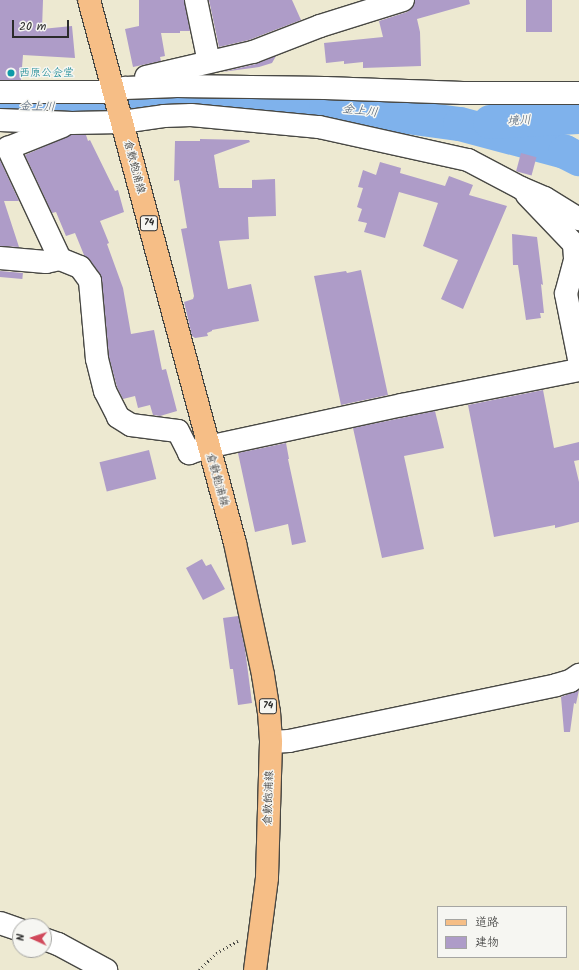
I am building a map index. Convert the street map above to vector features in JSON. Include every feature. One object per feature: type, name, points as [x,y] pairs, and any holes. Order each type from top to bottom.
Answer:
[{"type":"main road","name":"倉敷飽浦線","points":[[89,0],[120,90],[122,122],[235,543],[263,675],[269,712],[271,742],[267,878],[255,970]]},
{"type":"street","points":[[196,0],[209,62]]},
{"type":"street","points":[[120,90],[134,80],[253,52],[320,26],[403,0]]},
{"type":"street","points":[[0,92],[232,86],[463,93],[579,92]]},
{"type":"street","points":[[0,120],[72,123],[122,122],[164,116],[191,116],[319,127],[468,160],[521,188],[546,198],[579,219]]},
{"type":"street","points":[[60,259],[8,148],[72,123]]},
{"type":"street","points":[[521,188],[574,244],[575,260],[566,294],[579,359]]},
{"type":"street","points":[[0,258],[46,262],[60,259],[80,267],[90,281],[97,359],[106,391],[118,417],[131,425],[178,431],[189,453],[208,447],[402,405],[579,370]]},
{"type":"street","points":[[271,742],[289,741],[556,685],[570,681],[579,675]]},
{"type":"street","points":[[0,923],[12,927]]},
{"type":"street","points":[[52,941],[106,970]]},
{"type":"path","points":[[199,970],[216,953],[261,928]]},
{"type":"building","points":[[0,0],[43,0],[42,29],[72,26],[75,58],[23,55],[21,80],[0,80]]},
{"type":"building","points":[[139,0],[184,0],[190,31],[180,31],[180,33],[161,33],[165,56],[160,57],[161,61],[133,67],[125,29],[139,26]]},
{"type":"building","points":[[209,0],[292,0],[301,20],[249,40],[219,47]]},
{"type":"building","points":[[415,0],[469,0],[470,4],[417,19],[420,32],[421,66],[363,68],[363,62],[344,64],[344,61],[326,63],[324,43],[383,37],[379,21],[407,12],[412,8]]},
{"type":"building","points":[[526,0],[552,0],[552,32],[526,32]]},
{"type":"building","points":[[276,56],[272,63],[259,67],[222,72],[256,64]]},
{"type":"building","points":[[71,135],[86,135],[88,141],[90,140],[115,191],[118,190],[124,212],[100,221],[109,243],[107,244],[123,288],[131,334],[154,330],[162,370],[166,369],[177,411],[160,416],[153,415],[150,405],[138,408],[135,396],[123,399],[117,387],[109,357],[102,280],[100,274],[90,260],[84,255],[75,233],[66,236],[56,212],[52,213],[25,155]]},
{"type":"building","points":[[200,139],[249,140],[250,142],[214,155],[219,188],[252,188],[252,180],[275,179],[276,216],[248,217],[249,239],[219,241],[228,289],[251,284],[259,321],[212,330],[207,333],[208,336],[195,338],[192,336],[184,302],[193,299],[194,296],[181,229],[187,228],[179,180],[174,181],[175,141],[200,141]]},
{"type":"building","points":[[521,153],[536,157],[532,175],[516,171]]},
{"type":"building","points":[[0,160],[19,201],[4,201],[19,247],[0,246]]},
{"type":"building","points":[[380,162],[401,168],[400,173],[445,186],[449,176],[473,185],[469,195],[507,206],[463,309],[441,299],[458,260],[423,246],[438,203],[399,192],[385,238],[364,232],[367,223],[358,221],[362,209],[357,207],[363,188],[358,187],[363,170],[376,175]]},
{"type":"building","points":[[512,234],[537,237],[543,285],[541,284],[544,313],[540,313],[541,318],[526,320],[518,265],[513,265]]},
{"type":"building","points":[[361,270],[388,395],[341,405],[314,276],[346,271],[347,273]]},
{"type":"building","points":[[0,271],[23,273],[22,279],[0,277]]},
{"type":"building","points":[[543,390],[554,448],[579,442],[579,460],[574,461],[579,482],[579,522],[555,528],[555,525],[494,537],[468,405]]},
{"type":"building","points":[[435,411],[444,448],[404,456],[424,549],[382,558],[353,428]]},
{"type":"building","points":[[286,443],[288,459],[306,542],[292,545],[288,524],[255,532],[238,453]]},
{"type":"building","points":[[149,450],[156,479],[107,491],[100,462]]},
{"type":"building","points":[[202,559],[206,566],[211,564],[225,589],[203,600],[186,568]]},
{"type":"building","points":[[238,616],[245,649],[252,703],[238,705],[233,669],[230,669],[223,618]]},
{"type":"building","points":[[579,690],[576,704],[574,703],[570,732],[564,732],[561,697]]},
{"type":"waterway","name":"金上川","points":[[135,106],[182,103],[326,106],[460,124],[565,152],[579,159]]},
{"type":"waterway","name":"金上川","points":[[0,106],[98,109]]},
{"type":"waterway","name":"境川","points":[[490,122],[579,117]]},
{"type":"place","name":"西原公会堂","points":[[11,73]]}]
